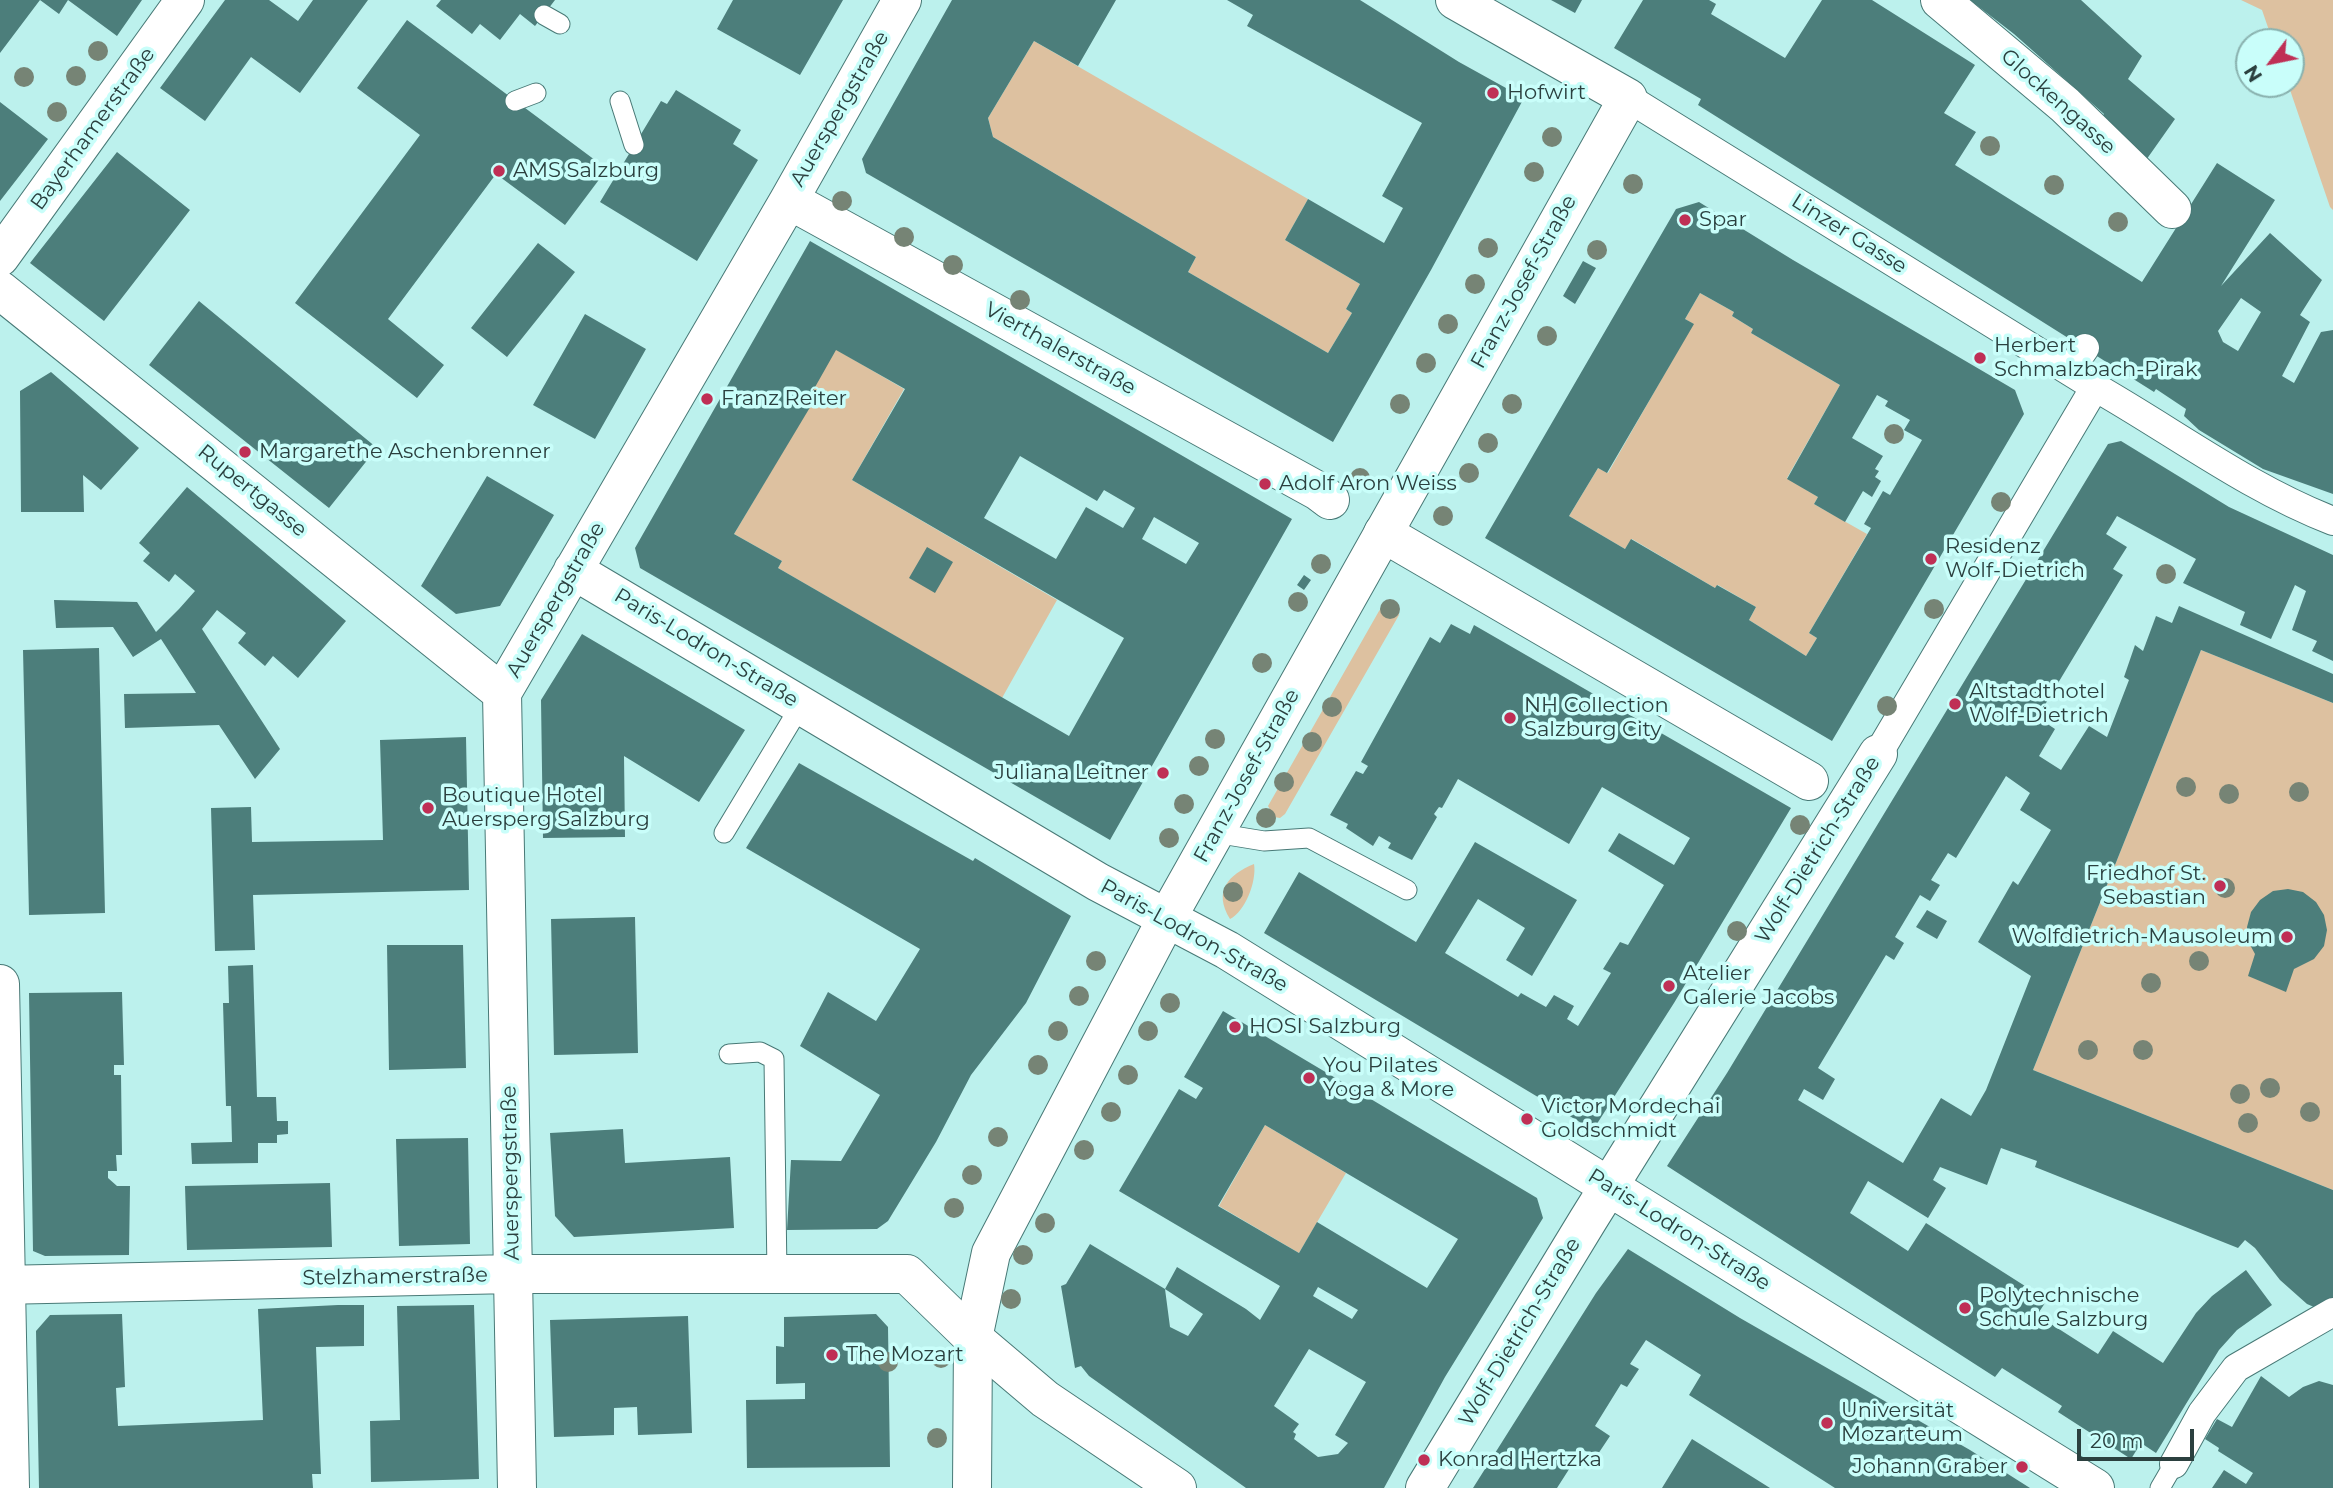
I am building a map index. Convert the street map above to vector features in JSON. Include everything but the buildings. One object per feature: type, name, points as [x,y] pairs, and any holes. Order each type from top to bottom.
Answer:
[{"type":"street","name":"Bayerhamerstraße","points":[[0,257],[185,0]]},
{"type":"street","name":"Auerspergstraße","points":[[517,1488],[502,693],[789,200],[902,0]]},
{"type":"street","points":[[1455,0],[1628,98]]},
{"type":"street","name":"Glockengasse","points":[[1940,0],[2065,105],[2172,209]]},
{"type":"street","name":"Linzer Gasse","points":[[1628,98],[2077,360],[2095,387],[2233,472],[2309,512],[2333,521]]},
{"type":"street","name":"Franz-Josef-Straße","points":[[972,1488],[974,1338],[991,1253],[1167,918],[1628,98]]},
{"type":"street","name":"Vierthalerstraße","points":[[789,200],[1330,500]]},
{"type":"street","name":"Rupertgasse","points":[[0,290],[502,693]]},
{"type":"street","name":"Wolf-Dietrich-Straße","points":[[1425,1488],[1878,754],[2095,387]]},
{"type":"street","points":[[1383,533],[1810,781]]},
{"type":"street","name":"Paris-Lodron-Straße","points":[[573,570],[1098,882],[1227,950],[2095,1488]]},
{"type":"street","points":[[0,984],[10,1488]]},
{"type":"street","name":"Stelzhamerstraße","points":[[4,1285],[513,1274],[907,1274],[974,1338],[1045,1399],[1177,1488]]},
{"type":"street","points":[[2167,1476],[2202,1413],[2236,1368],[2333,1312]]},
{"type":"lane","points":[[515,101],[536,93]]},
{"type":"lane","points":[[620,101],[634,145]]},
{"type":"lane","points":[[724,834],[801,705]]},
{"type":"lane","points":[[1215,833],[1264,841],[1309,838],[1406,890]]},
{"type":"lane","points":[[729,1054],[760,1052],[774,1059],[777,1275]]},
{"type":"shaded area","points":[[2241,0],[2333,0],[2333,210],[2293,98],[2305,98],[2305,28],[2268,28],[2262,10]]},
{"type":"shaded area","points":[[1034,41],[1308,199],[1285,240],[1360,284],[1346,309],[1352,313],[1328,353],[1188,272],[1196,257],[993,137],[988,118]]},
{"type":"shaded area","points":[[1700,293],[1734,312],[1732,316],[1753,329],[1751,333],[1840,385],[1787,478],[1818,497],[1814,504],[1867,534],[1809,633],[1817,638],[1806,656],[1749,620],[1756,607],[1718,585],[1715,588],[1632,539],[1625,549],[1569,516],[1598,468],[1608,473],[1693,324],[1685,319]]},
{"type":"shaded area","points":[[832,347],[904,389],[852,480],[1057,600],[1002,698],[778,568],[782,561],[734,534],[814,399],[810,396]]},
{"type":"shaded area","points":[[1386,603],[1395,606],[1399,615],[1285,814],[1280,818],[1274,817],[1268,806]]},
{"type":"shaded area","name":"Friedhof St. Sebastian","points":[[2201,650],[2333,703],[2333,1190],[2033,1070]]},
{"type":"shaded area","points":[[1254,864],[1254,879],[1249,895],[1240,910],[1230,919],[1223,900],[1226,885],[1237,873]]},
{"type":"shaded area","points":[[1265,1125],[1346,1173],[1299,1253],[1219,1206]]},
{"type":"place","name":"Hofwirt","points":[[1493,93]]},
{"type":"place","name":"AMS Salzburg","points":[[499,171]]},
{"type":"place","name":"Spar","points":[[1685,220]]},
{"type":"place","name":"Herbert Schmalzbach-Pirak","points":[[1980,358]]},
{"type":"place","name":"Franz Reiter","points":[[707,399]]},
{"type":"place","name":"Margarethe Aschenbrenner","points":[[245,452]]},
{"type":"place","name":"Adolf Aron Weiss","points":[[1265,484]]},
{"type":"place","name":"Residenz Wolf-Dietrich","points":[[1931,559]]},
{"type":"place","name":"Altstadthotel Wolf-Dietrich","points":[[1955,704]]},
{"type":"place","name":"NH Collection Salzburg City","points":[[1510,718]]},
{"type":"place","name":"Juliana Leitner","points":[[1163,773]]},
{"type":"place","name":"Boutique Hotel Auersperg Salzburg","points":[[428,808]]},
{"type":"place","name":"Friedhof St. Sebastian","points":[[2220,886]]},
{"type":"place","name":"Wolfdietrich-Mausoleum","points":[[2287,937]]},
{"type":"place","name":"Atelier Galerie Jacobs","points":[[1669,986]]},
{"type":"place","name":"HOSI Salzburg","points":[[1235,1027]]},
{"type":"place","name":"You Pilates Yoga & More","points":[[1309,1078]]},
{"type":"place","name":"Victor Mordechai Goldschmidt","points":[[1527,1119]]},
{"type":"place","name":"Polytechnische Schule Salzburg","points":[[1965,1308]]},
{"type":"place","name":"The Mozart","points":[[832,1355]]},
{"type":"place","name":"Universität Mozarteum","points":[[1827,1423]]},
{"type":"place","name":"Konrad Hertzka","points":[[1424,1460]]},
{"type":"place","name":"Johann Graber","points":[[2022,1467]]}]
